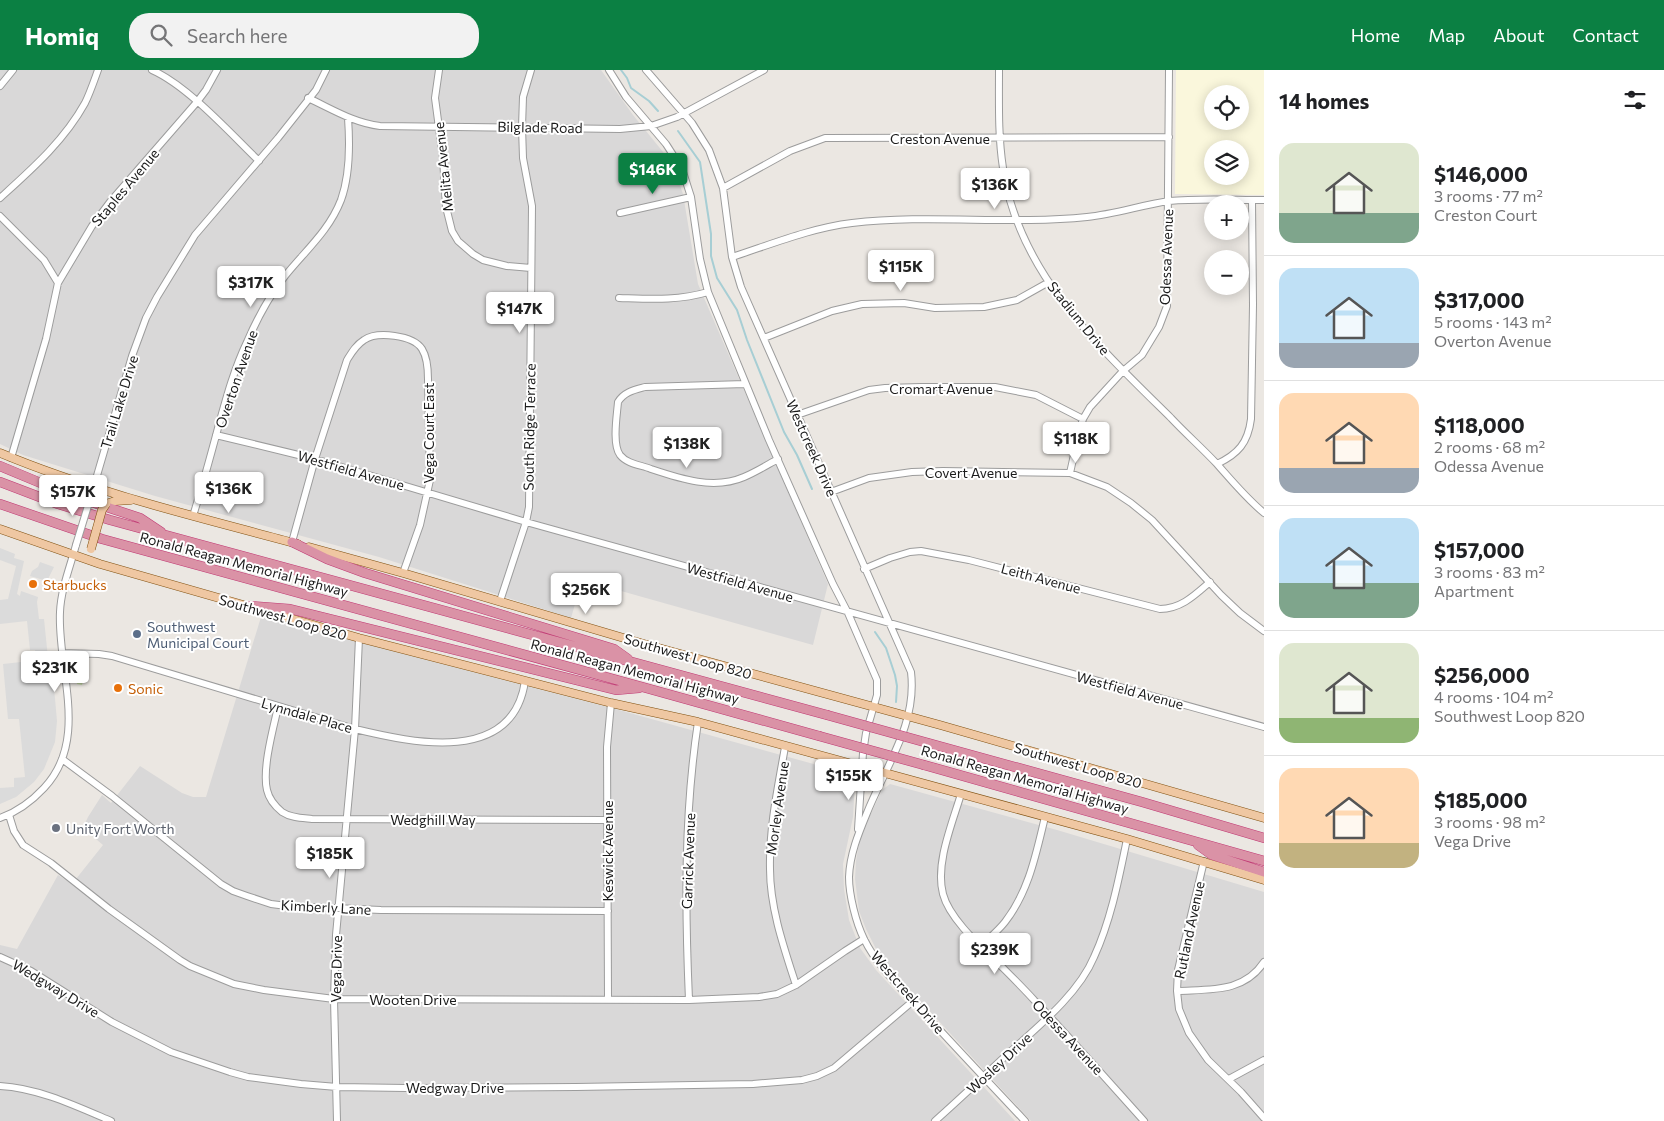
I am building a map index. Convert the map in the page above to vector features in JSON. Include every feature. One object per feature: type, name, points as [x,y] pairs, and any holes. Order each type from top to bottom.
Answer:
[{"type":"highway","points":[[0,466],[67,494],[140,518],[166,536]]},
{"type":"highway","name":"Ronald Reagan Memorial Highway","points":[[0,482],[58,504],[166,536],[827,715],[1124,797],[1264,838]]},
{"type":"highway","name":"Ronald Reagan Memorial Highway","points":[[0,504],[102,539],[646,688],[1264,861]]},
{"type":"highway","points":[[292,542],[365,573],[614,649],[632,662]]},
{"type":"highway","points":[[250,606],[290,608],[616,690],[646,688]]},
{"type":"highway","points":[[1192,840],[1212,855],[1264,872]]},
{"type":"main road","name":"Southwest Loop 820","points":[[0,453],[94,487],[138,500],[403,573],[644,644],[1264,818]]},
{"type":"main road","points":[[100,564],[94,557],[91,549],[102,510],[106,504],[115,501],[138,500]]},
{"type":"main road","name":"Southwest Loop 820","points":[[0,529],[100,564],[359,638],[611,702],[698,722],[1126,839],[1264,880]]},
{"type":"street","points":[[0,86],[13,70]]},
{"type":"street","points":[[0,198],[61,139],[86,102],[98,70]]},
{"type":"street","points":[[152,70],[174,83],[197,102],[260,161]]},
{"type":"street","name":"Staples Avenue","points":[[12,458],[46,339],[58,283],[92,226],[110,202],[197,102],[217,70]]},
{"type":"street","name":"Trail Lake Drive","points":[[0,818],[22,808],[41,792],[53,777],[62,759],[69,736],[60,610],[63,592],[132,356],[146,318],[195,235],[260,161],[316,90],[326,70]]},
{"type":"street","name":"Melita Avenue","points":[[439,70],[434,98],[440,126],[446,207],[452,231],[458,241],[483,260],[507,266],[531,268]]},
{"type":"street","name":"South Ridge Terrace","points":[[500,601],[526,522],[529,507],[532,206],[523,158],[522,127],[523,97],[531,70]]},
{"type":"street","name":"Westcreek Drive","points":[[609,70],[626,97],[666,144],[685,177],[691,197],[700,259],[708,292],[745,384],[877,680],[877,695],[866,733],[858,836]]},
{"type":"street","name":"Westcreek Drive","points":[[646,70],[698,130],[709,150],[723,188],[732,257],[741,287],[864,569],[912,672],[913,690],[909,717],[854,847],[849,878],[854,910],[864,939],[880,964],[1025,1121]]},
{"type":"street","name":"Bilglade Road","points":[[308,98],[348,118],[380,126],[620,128],[651,126],[684,114],[763,70]]},
{"type":"street","name":"Stadium Drive","points":[[999,70],[1000,137],[1003,170],[1016,220],[1049,282],[1071,313],[1123,371],[1264,513]]},
{"type":"street","name":"Odessa Avenue","points":[[1070,473],[1083,419],[1090,407],[1123,371],[1142,355],[1159,327],[1166,306],[1169,70]]},
{"type":"street","name":"Overton Avenue","points":[[194,516],[235,374],[258,318],[284,277],[322,235],[341,200],[348,169],[348,118]]},
{"type":"street","name":"Creston Avenue","points":[[723,188],[790,151],[825,138],[1169,137]]},
{"type":"street","points":[[620,213],[691,197]]},
{"type":"street","points":[[732,257],[826,227],[853,223],[1088,217],[1184,200],[1264,200]]},
{"type":"street","points":[[1217,464],[1232,457],[1250,431],[1253,305],[1252,200]]},
{"type":"street","points":[[0,216],[44,260],[58,283]]},
{"type":"street","points":[[764,338],[832,311],[862,304],[904,303],[935,308],[984,307],[1017,300],[1049,282]]},
{"type":"street","points":[[619,298],[676,299],[708,292]]},
{"type":"street","name":"Vega Court East","points":[[315,459],[347,360],[352,351],[366,338],[374,336],[398,337],[410,340],[421,347],[428,365],[430,480],[420,524],[403,573]]},
{"type":"street","points":[[745,384],[644,387],[630,391],[621,397],[618,402],[616,443],[619,454],[627,461],[672,476],[704,483],[726,482],[743,477],[778,459]]},
{"type":"street","name":"Cromart Avenue","points":[[797,415],[869,390],[921,387],[995,387],[1036,395],[1083,419]]},
{"type":"street","name":"Westfield Avenue","points":[[216,435],[315,459],[526,522],[1264,727]]},
{"type":"street","points":[[292,542],[315,459]]},
{"type":"street","name":"Covert Avenue","points":[[831,492],[870,478],[912,472],[1070,473],[1108,487],[1152,520],[1221,595],[1240,613],[1264,631]]},
{"type":"street","name":"Leith Avenue","points":[[864,569],[890,558],[921,551],[969,560],[1160,610],[1170,610],[1184,604],[1210,582]]},
{"type":"street","name":"Vega Drive","points":[[337,1121],[334,999],[338,909],[355,729],[359,638]]},
{"type":"street","name":"Lynndale Place","points":[[62,653],[112,656],[355,729],[389,738],[410,741],[446,743],[472,740],[489,734],[505,723],[513,714],[524,692],[526,680]]},
{"type":"street","name":"Keswick Avenue","points":[[608,1000],[607,747],[611,702]]},
{"type":"street","name":"Wedghill Way","points":[[278,707],[266,771],[266,788],[270,799],[282,811],[298,818],[607,820]]},
{"type":"street","name":"Garrick Avenue","points":[[689,1000],[686,888],[693,752],[698,722]]},
{"type":"street","name":"Morley Avenue","points":[[786,747],[770,842],[770,870],[774,908],[783,946],[796,985]]},
{"type":"street","name":"Kimberly Lane","points":[[62,759],[112,796],[194,863],[233,891],[271,904],[338,909],[608,911]]},
{"type":"street","name":"Odessa Avenue","points":[[961,794],[945,847],[941,873],[942,892],[945,900],[952,912],[980,947],[1005,969],[1144,1121]]},
{"type":"street","name":"Wooten Drive","points":[[8,815],[14,831],[23,845],[51,863],[139,931],[190,966],[234,984],[264,990],[334,999],[689,1000],[759,997],[777,994],[796,985],[845,950],[864,939]]},
{"type":"street","points":[[980,947],[1005,922],[1026,887],[1034,864],[1045,817]]},
{"type":"street","name":"Wosley Drive","points":[[935,1121],[1049,1016],[1071,992],[1088,968],[1104,930],[1126,839]]},
{"type":"street","name":"Rutland Avenue","points":[[1204,861],[1178,970],[1177,991],[1179,1009],[1189,1033],[1208,1060],[1264,1118]]},
{"type":"street","name":"Wedgway Drive","points":[[0,956],[31,971],[112,1022],[170,1052],[248,1077],[337,1087],[576,1087],[753,1084],[802,1080],[817,1076],[834,1068],[913,1001]]},
{"type":"street","points":[[1177,991],[1235,986],[1248,979],[1264,962]]},
{"type":"street","points":[[1229,1080],[1264,1060]]},
{"type":"street","points":[[0,1086],[16,1087],[71,1104],[111,1121]]},
{"type":"shaded area","points":[[0,70],[601,70],[633,115],[672,163],[683,194],[698,284],[828,584],[813,645],[582,580],[571,618],[379,557],[155,496],[23,455],[0,444]]},
{"type":"shaded area","points":[[1176,70],[1264,70],[1264,195],[1175,194]]},
{"type":"shaded area","points":[[0,548],[15,554],[14,558],[24,561],[17,594],[20,596],[21,591],[38,597],[39,619],[44,619],[48,658],[36,659],[35,650],[30,650],[27,621],[0,624],[0,600],[8,599],[16,566],[0,560]]},
{"type":"shaded area","points":[[40,562],[54,567],[47,581],[30,576]]},
{"type":"shaded area","points":[[261,617],[619,710],[846,773],[855,782],[853,817],[843,864],[844,889],[849,920],[860,948],[876,970],[1015,1121],[0,1121],[0,945],[17,949],[58,875],[72,884],[103,845],[83,828],[88,817],[102,795],[111,803],[140,766],[182,793],[193,797],[206,797]]},
{"type":"shaded area","points":[[30,661],[34,666],[52,665],[57,721],[55,742],[44,769],[34,782],[16,797],[0,804],[0,788],[14,787],[14,778],[25,777],[19,719],[8,719],[3,664]]},
{"type":"shaded area","points":[[890,784],[1057,830],[1264,892],[1264,1121],[1031,1121],[888,966],[866,929],[859,911],[855,879],[856,861],[860,837],[882,790]]},
{"type":"green space","points":[[87,660],[82,685],[77,684],[74,661]]},
{"type":"waterway","points":[[621,70],[631,88],[649,101],[658,111]]},
{"type":"waterway","points":[[678,131],[700,162],[711,234],[711,256],[717,278],[737,310],[784,432],[797,455],[812,489]]},
{"type":"waterway","points":[[875,632],[886,648],[895,675],[897,686],[896,702]]},
{"type":"place","name":"Starbucks","points":[[33,584]]},
{"type":"place","name":"Southwest Municipal Court","points":[[137,634]]},
{"type":"place","name":"Sonic","points":[[118,688]]},
{"type":"place","name":"Unity Fort Worth","points":[[56,828]]}]
